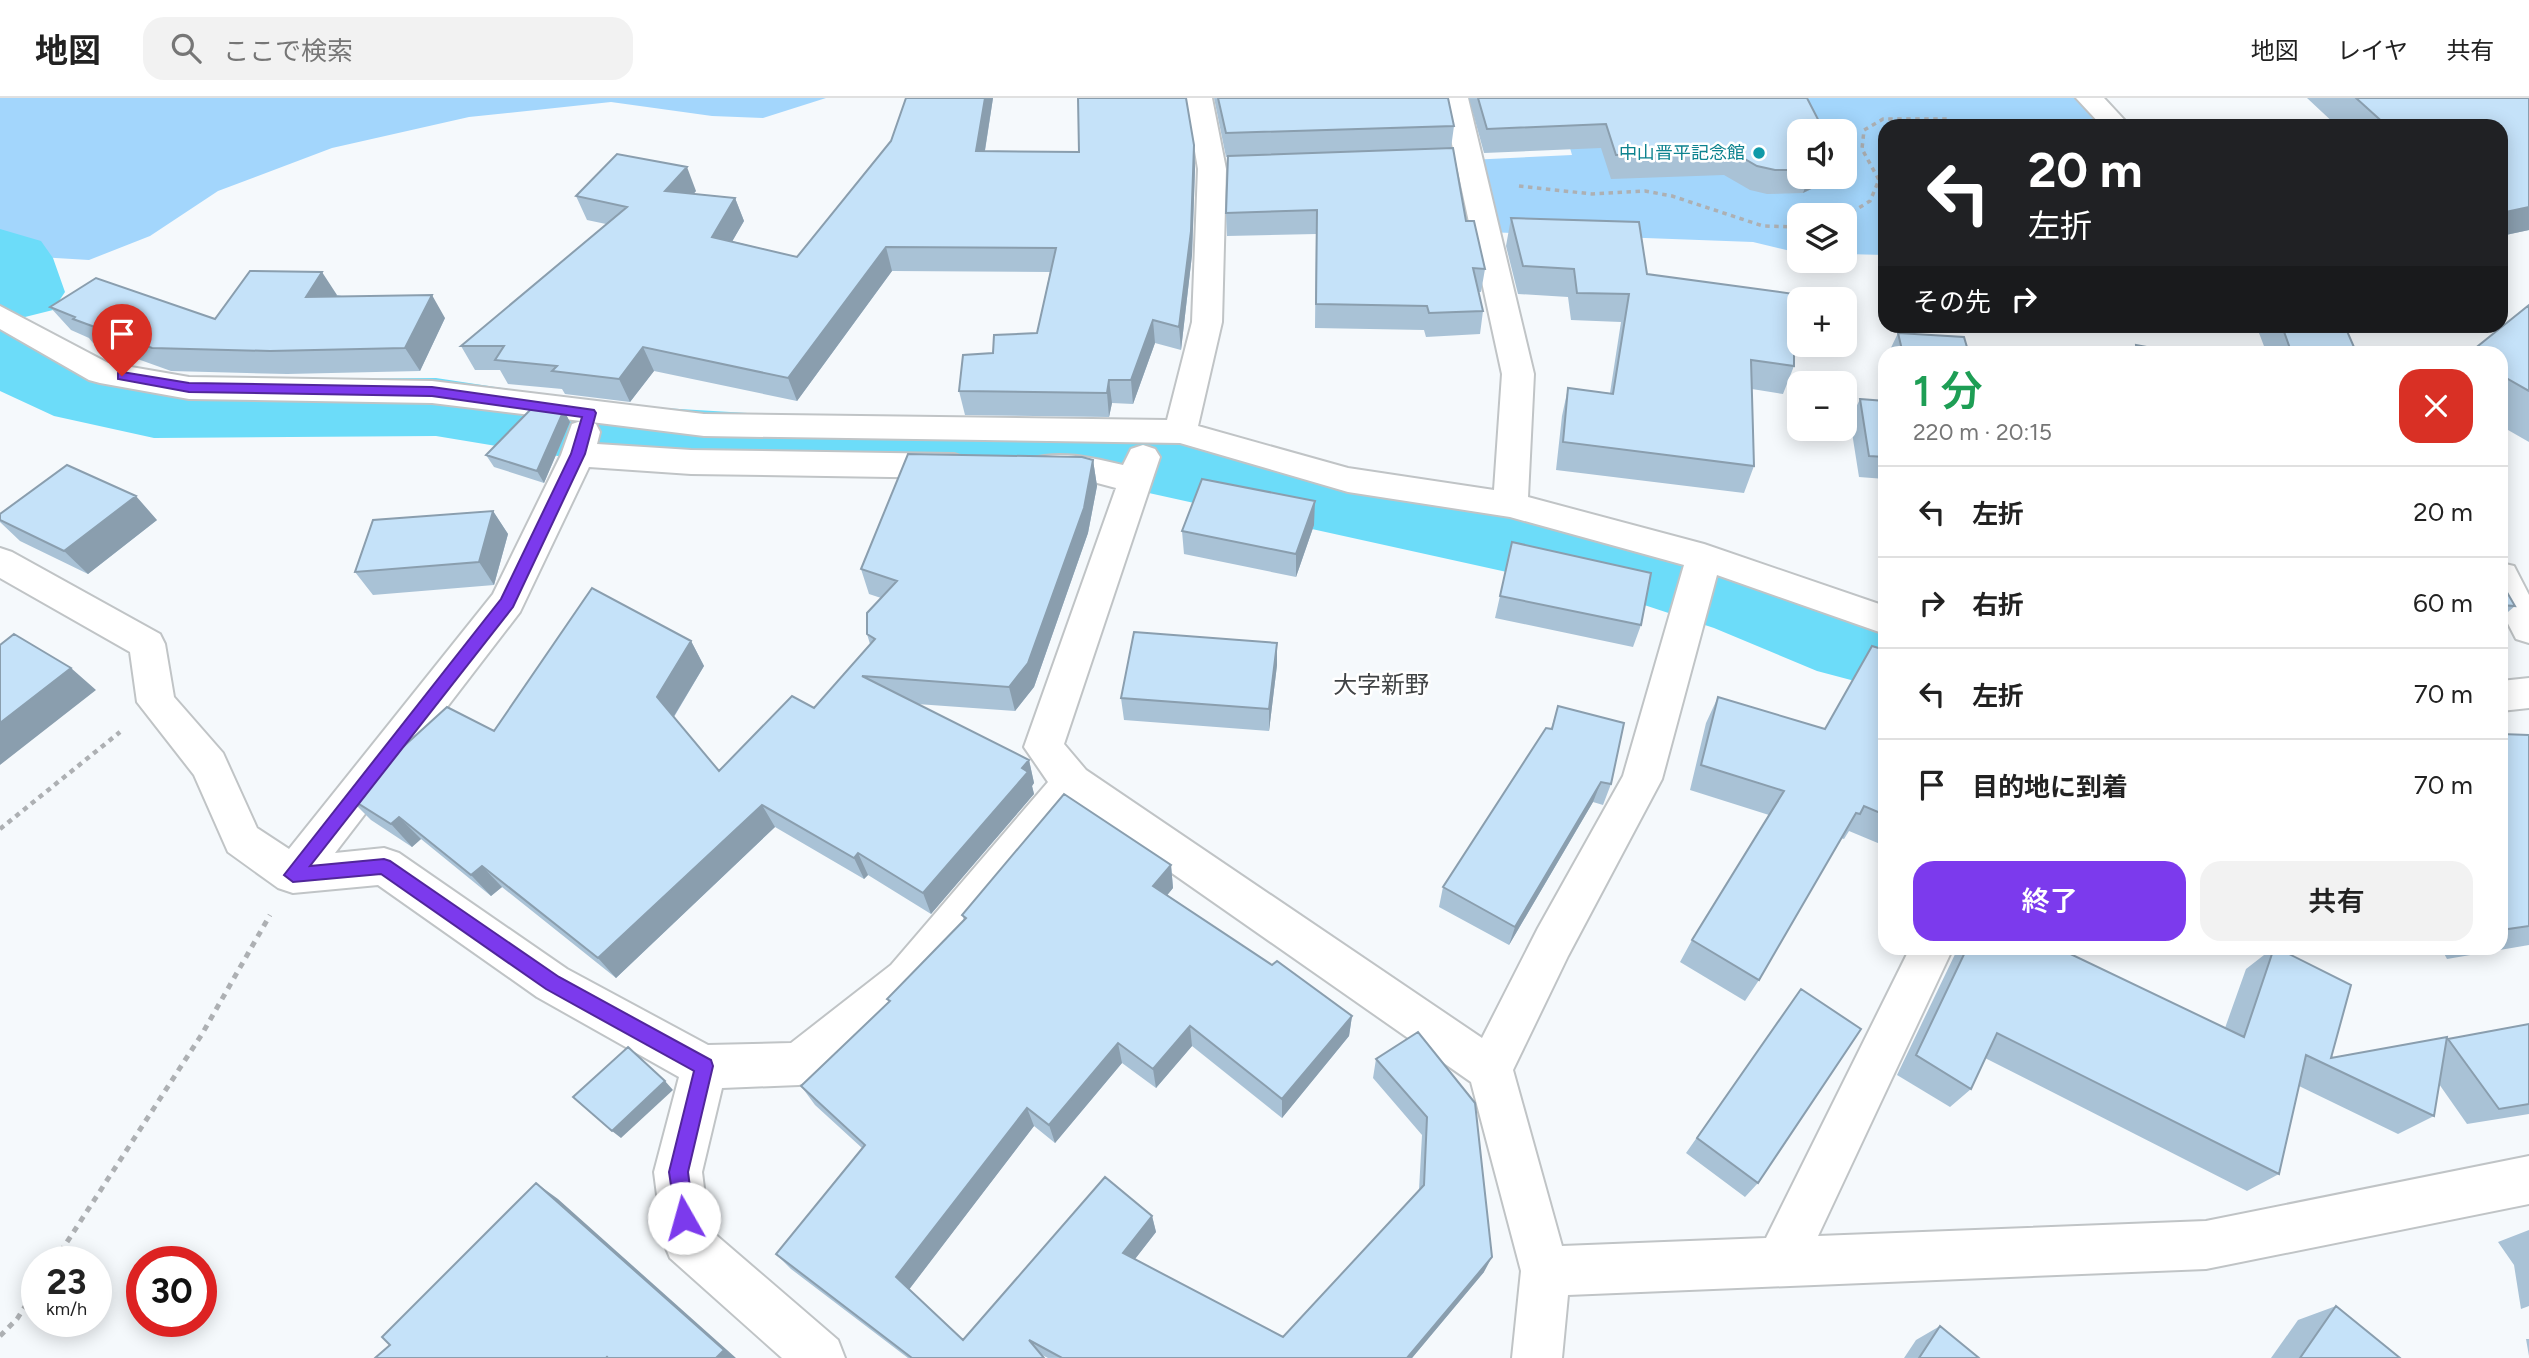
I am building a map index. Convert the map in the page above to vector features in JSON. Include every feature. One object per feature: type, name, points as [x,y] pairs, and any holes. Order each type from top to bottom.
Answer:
[{"type":"street","points":[[1199,98],[1226,168],[1207,322],[1137,481],[1043,747],[1072,782],[1490,1069],[1545,1270],[1537,1358]]},
{"type":"street","points":[[1455,98],[1462,169],[1518,374],[1510,505]]},
{"type":"street","points":[[2089,98],[2110,119]]},
{"type":"street","points":[[0,316],[100,372],[189,388],[432,392],[589,414],[705,425],[1160,433],[1348,480],[1510,505],[1704,557],[1878,618]]},
{"type":"street","points":[[293,875],[507,603],[578,454],[589,414]]},
{"type":"street","points":[[578,454],[691,462],[1086,468],[1137,481]]},
{"type":"street","points":[[1490,1069],[1553,942],[1642,779],[1704,557]]},
{"type":"street","points":[[0,561],[147,644],[156,702],[209,765],[242,840],[293,875],[384,866],[552,983],[704,1066],[799,1064],[905,979],[1072,782]]},
{"type":"street","points":[[2508,589],[2529,629]]},
{"type":"street","points":[[1780,1262],[1929,955]]},
{"type":"street","points":[[704,1066],[678,1172],[687,1241],[820,1358]]},
{"type":"street","points":[[1545,1270],[2206,1245],[2529,1180]]},
{"type":"path","points":[[1883,119],[1951,118]]},
{"type":"path","points":[[1878,122],[1864,130],[1862,149],[1878,178]]},
{"type":"path","points":[[1462,169],[1526,186],[1592,194],[1645,191],[1672,196],[1763,226],[1787,227]]},
{"type":"path","points":[[1857,209],[1870,201],[1878,182]]},
{"type":"path","points":[[0,829],[156,702]]},
{"type":"path","points":[[64,1246],[202,1034],[293,875]]},
{"type":"path","points":[[0,1336],[21,1313]]},
{"type":"shaded area","points":[[0,98],[826,98],[763,118],[712,116],[611,102],[469,117],[332,148],[218,191],[150,236],[89,260],[39,257],[0,234]]},
{"type":"shaded area","points":[[1644,98],[2089,98],[2110,119],[1878,119],[1878,255],[1857,254],[1857,203],[1787,203],[1787,250],[1753,242],[1486,232],[1469,160],[1572,155],[1562,119]]},
{"type":"building","points":[[906,98],[985,98],[976,151],[1079,152],[1078,98],[1186,98],[1194,145],[1191,231],[1179,327],[1153,320],[1131,380],[1109,380],[1107,393],[959,391],[963,355],[993,353],[994,335],[1037,333],[1056,248],[886,247],[788,378],[643,347],[619,379],[552,371],[557,366],[495,360],[504,346],[461,346],[627,207],[576,196],[617,154],[687,167],[665,191],[735,198],[712,237],[797,257],[891,141]]},
{"type":"building","points":[[1218,98],[1448,98],[1454,126],[1226,133]]},
{"type":"building","points":[[1478,98],[1807,98],[1818,119],[1787,119],[1787,170],[1757,166],[1731,151],[1616,155],[1606,124],[1487,129]]},
{"type":"building","points":[[2356,98],[2529,98],[2529,207],[2508,212],[2508,119],[2379,119]]},
{"type":"building","points":[[1453,148],[1466,221],[1474,221],[1485,269],[1473,268],[1483,311],[1429,313],[1427,306],[1316,304],[1317,210],[1226,213],[1228,156]]},
{"type":"building","points":[[1511,218],[1639,222],[1647,274],[1787,293],[1787,357],[1794,357],[1794,366],[1751,360],[1754,466],[1563,442],[1568,388],[1613,394],[1629,294],[1577,293],[1574,269],[1523,266]]},
{"type":"building","points":[[250,271],[322,272],[306,297],[432,295],[405,348],[270,351],[152,348],[73,319],[75,317],[50,307],[96,278],[215,319]]},
{"type":"building","points":[[2529,305],[2529,391],[2508,379],[2508,346],[2478,346],[2494,333],[2508,333],[2508,322]]},
{"type":"building","points":[[1898,333],[1964,337],[1967,346],[1901,346]]},
{"type":"building","points":[[2284,333],[2348,333],[2354,346],[2289,346]]},
{"type":"building","points":[[1860,399],[1878,400],[1878,457],[1869,456]]},
{"type":"building","points":[[534,406],[564,410],[537,471],[486,455]]},
{"type":"building","points":[[908,454],[1082,457],[1093,460],[1084,508],[1028,663],[1009,687],[862,676],[1029,760],[1022,768],[1028,772],[923,893],[858,853],[854,858],[762,805],[598,958],[482,866],[471,875],[399,817],[391,824],[348,797],[447,707],[494,731],[592,588],[691,641],[657,697],[719,771],[792,696],[814,708],[875,639],[867,634],[867,613],[897,581],[861,569]]},
{"type":"building","points":[[67,465],[136,496],[64,551],[0,520],[0,514]]},
{"type":"building","points":[[1202,479],[1315,501],[1296,554],[1182,531]]},
{"type":"building","points":[[493,511],[479,562],[355,572],[373,520]]},
{"type":"building","points":[[1512,542],[1651,573],[1641,625],[1500,596]]},
{"type":"building","points":[[2508,594],[2515,606],[2508,606]]},
{"type":"building","points":[[1134,632],[1277,643],[1269,709],[1121,698]]},
{"type":"building","points":[[14,634],[71,668],[0,723],[0,645]]},
{"type":"building","points":[[1872,646],[1878,648],[1878,812],[1864,806],[1860,814],[1856,813],[1759,980],[1692,940],[1784,791],[1701,765],[1718,697],[1825,729]]},
{"type":"building","points":[[1558,706],[1624,723],[1611,784],[1601,782],[1515,927],[1443,887],[1546,728],[1552,729]]},
{"type":"building","points":[[2508,734],[2529,735],[2529,926],[2508,929]]},
{"type":"building","points":[[1064,794],[1171,865],[1153,886],[1272,965],[1277,961],[1352,1016],[1282,1099],[1190,1026],[1153,1069],[1118,1043],[1049,1125],[1027,1108],[896,1277],[963,1340],[1105,1177],[1152,1216],[1123,1253],[1283,1337],[1424,1185],[1427,1117],[1376,1059],[1418,1032],[1475,1103],[1492,1257],[1407,1358],[1062,1358],[1029,1340],[1044,1358],[912,1358],[776,1254],[865,1145],[801,1086],[890,1001],[887,999],[966,918],[962,915]]},
{"type":"building","points":[[1964,955],[2073,955],[2244,1037],[2272,955],[2291,955],[2351,985],[2331,1058],[2447,1037],[2434,1116],[2306,1055],[2279,1174],[1997,1033],[1971,1089],[1916,1055]]},
{"type":"building","points":[[1801,989],[1861,1029],[1758,1183],[1697,1138]]},
{"type":"building","points":[[2529,1024],[2529,1104],[2499,1109],[2448,1039]]},
{"type":"building","points":[[628,1047],[665,1081],[612,1131],[573,1097]]},
{"type":"building","points":[[536,1183],[724,1350],[716,1358],[375,1358],[390,1345],[382,1337]]},
{"type":"building","points":[[2336,1306],[2400,1358],[2300,1358]]},
{"type":"building","points":[[1940,1326],[1979,1358],[1919,1358]]},
{"type":"waterway","points":[[0,253],[14,258],[25,292]]},
{"type":"waterway","points":[[0,358],[84,396],[154,409],[436,407],[612,435],[766,445],[1099,451],[1625,563],[1748,602],[1851,644],[1878,650]]},
{"type":"place","name":"中山晋平記念館","points":[[1759,153]]},
{"type":"district","name":"大字新野","points":[[1381,685]]},
{"type":"route","points":[[122,376],[189,388],[432,392],[590,413],[578,454],[507,603],[293,875],[384,866],[552,983],[704,1066],[678,1172],[684,1218]]}]
